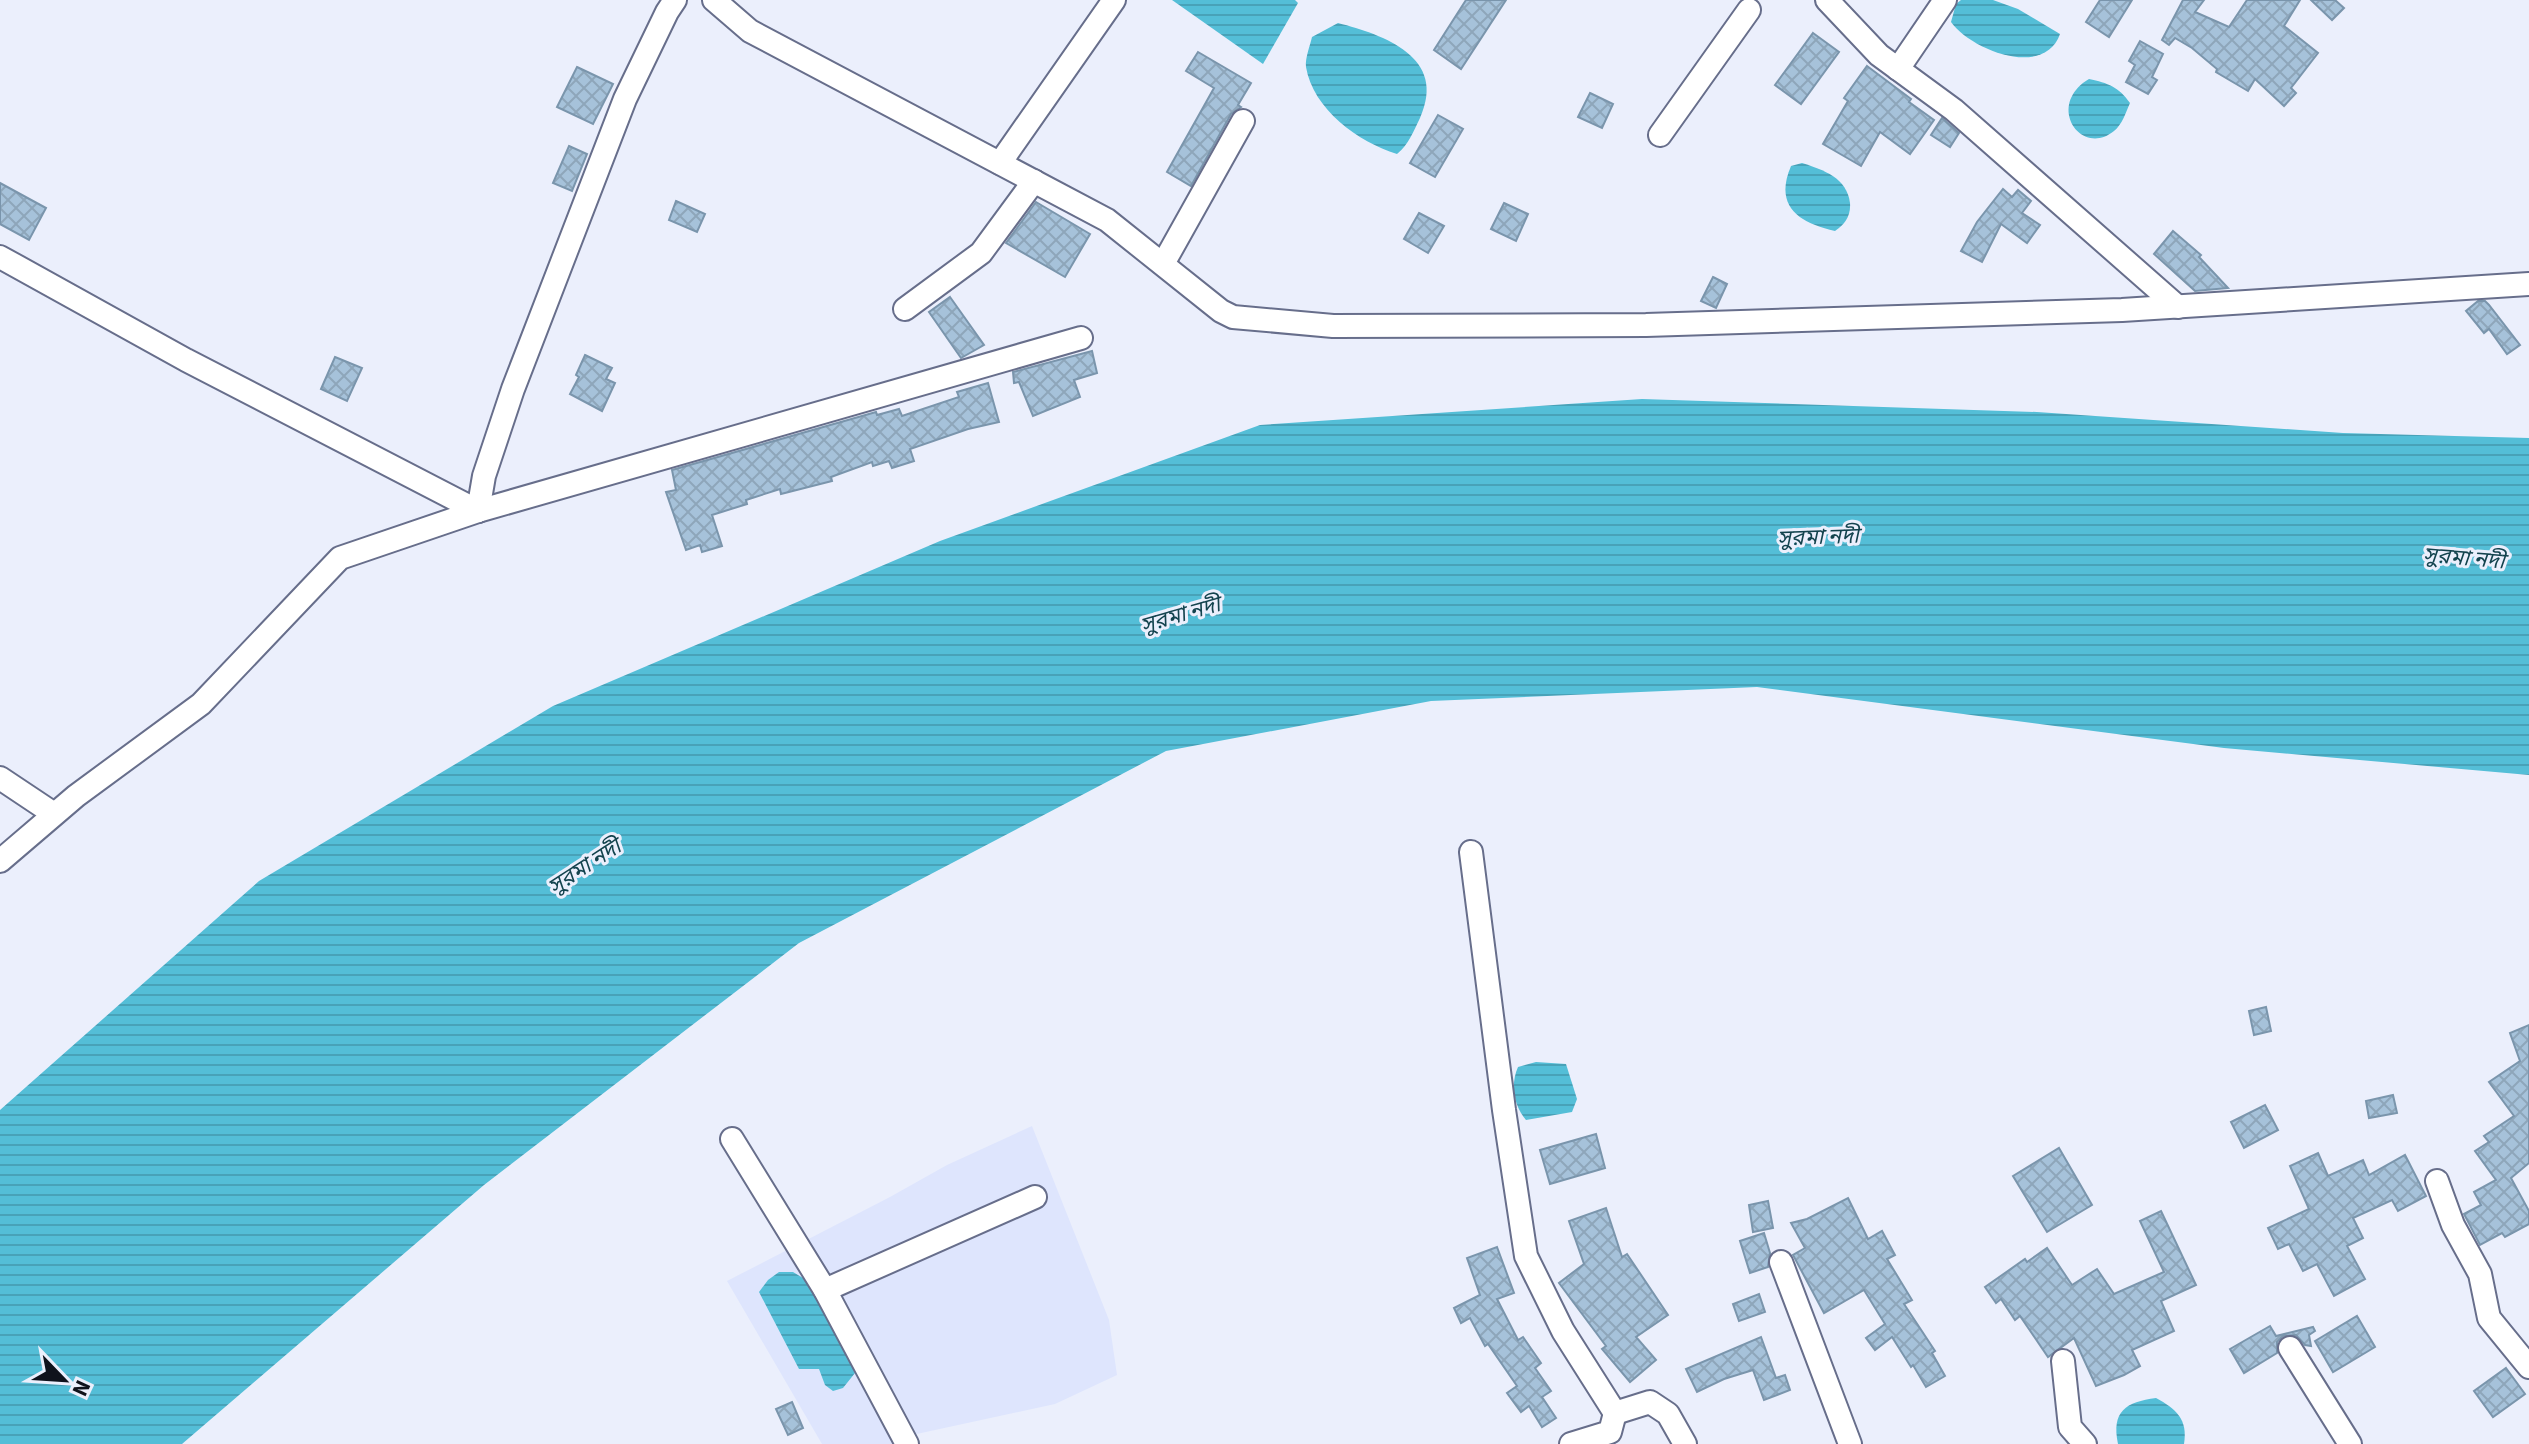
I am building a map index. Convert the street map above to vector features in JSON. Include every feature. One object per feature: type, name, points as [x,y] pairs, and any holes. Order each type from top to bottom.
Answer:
[{"type":"street","points":[[478,511],[484,476],[513,389],[625,99],[675,0]]},
{"type":"street","points":[[714,0],[750,31],[1107,220],[1221,311],[1233,317],[1333,326],[1646,325],[2178,307],[2529,284]]},
{"type":"street","points":[[1000,163],[1114,0]]},
{"type":"street","points":[[1827,0],[1879,55],[1954,110],[2178,307]]},
{"type":"street","points":[[1898,69],[1945,0]]},
{"type":"street","points":[[1660,135],[1748,3]]},
{"type":"street","points":[[1163,264],[1243,121]]},
{"type":"street","points":[[905,309],[981,253],[1034,181]]},
{"type":"street","points":[[0,257],[186,360],[478,511]]},
{"type":"street","points":[[0,861],[139,747],[201,704],[340,558],[478,511],[1081,338]]},
{"type":"street","points":[[0,778],[54,814]]},
{"type":"street","points":[[1471,852],[1526,1256],[1563,1331],[1615,1413],[1610,1432],[1571,1444]]},
{"type":"street","points":[[732,1139],[825,1290],[907,1444]]},
{"type":"street","points":[[2437,1181],[2453,1225],[2480,1274],[2489,1318],[2529,1367]]},
{"type":"street","points":[[825,1290],[1035,1197]]},
{"type":"street","points":[[1781,1262],[1850,1444]]},
{"type":"street","points":[[2290,1348],[2350,1444]]},
{"type":"street","points":[[2063,1361],[2070,1427],[2085,1444]]},
{"type":"street","points":[[1615,1413],[1650,1402],[1668,1414],[1685,1444]]},
{"type":"shaded area","points":[[1032,1126],[1109,1320],[1117,1375],[1055,1404],[912,1435],[918,1444],[822,1444],[727,1281],[947,1165]]},
{"type":"water","points":[[1172,0],[1295,0],[1298,3],[1263,64]]},
{"type":"water","points":[[1961,0],[1993,0],[2018,9],[2060,34],[2052,48],[2039,55],[2024,57],[1990,50],[1974,42],[1951,22],[1956,4]]},
{"type":"water","points":[[1338,23],[1392,42],[1418,64],[1425,79],[1426,97],[1420,118],[1408,142],[1397,154],[1367,141],[1340,122],[1318,97],[1310,82],[1306,63],[1312,37]]},
{"type":"water","points":[[2089,79],[2112,86],[2130,103],[2117,128],[2102,138],[2090,138],[2080,133],[2069,114],[2076,90]]},
{"type":"water","points":[[1802,163],[1833,176],[1848,194],[1848,216],[1835,231],[1800,217],[1788,202],[1786,180],[1791,166]]},
{"type":"water","name":"সুরমা নদী","points":[[1642,399],[2037,412],[2343,433],[2529,438],[2529,775],[2224,748],[1757,687],[1431,701],[1166,751],[799,943],[484,1185],[182,1444],[0,1444],[0,1110],[259,881],[553,706],[940,541],[1260,425]]},
{"type":"water","points":[[1536,1062],[1566,1064],[1577,1099],[1572,1112],[1526,1120],[1516,1102],[1514,1081],[1518,1067]]},
{"type":"water","points":[[779,1272],[793,1272],[803,1278],[833,1325],[855,1373],[843,1388],[833,1391],[825,1385],[819,1369],[799,1369],[759,1292]]},
{"type":"water","points":[[2156,1398],[2179,1416],[2184,1428],[2184,1444],[2118,1444],[2117,1423],[2123,1410],[2136,1402]]},
{"type":"building","points":[[1466,0],[1506,0],[1461,69],[1434,50]]},
{"type":"building","points":[[2100,0],[2132,0],[2109,37],[2086,22]]},
{"type":"building","points":[[2183,0],[2204,0],[2195,12],[2229,27],[2247,0],[2300,0],[2284,26],[2318,53],[2291,88],[2296,93],[2284,106],[2255,79],[2248,91],[2216,72],[2217,69],[2192,48],[2175,38],[2169,45],[2162,40]]},
{"type":"building","points":[[2311,0],[2335,0],[2344,8],[2332,20]]},
{"type":"building","points":[[1813,33],[1839,52],[1801,104],[1775,85]]},
{"type":"building","points":[[2140,41],[2163,54],[2152,77],[2157,80],[2148,94],[2126,82],[2135,65],[2129,61]]},
{"type":"building","points":[[1198,52],[1251,83],[1238,105],[1241,107],[1231,114],[1191,186],[1167,172],[1214,88],[1186,71]]},
{"type":"building","points":[[1867,66],[1934,120],[1910,154],[1880,132],[1861,166],[1823,144],[1848,101],[1844,98]]},
{"type":"building","points":[[577,67],[613,84],[593,124],[557,107]]},
{"type":"building","points":[[1590,93],[1613,104],[1602,128],[1578,117]]},
{"type":"building","points":[[1438,115],[1463,129],[1435,177],[1410,163]]},
{"type":"building","points":[[1942,118],[1959,133],[1950,147],[1931,135]]},
{"type":"building","points":[[569,146],[587,154],[572,191],[553,183]]},
{"type":"building","points":[[0,183],[46,208],[29,240],[0,224]]},
{"type":"building","points":[[2003,189],[2012,197],[2018,190],[2031,201],[2022,213],[2040,225],[2027,243],[2001,224],[1982,262],[1961,251],[1977,222]]},
{"type":"building","points":[[676,201],[705,214],[697,232],[669,220]]},
{"type":"building","points":[[1036,202],[1090,234],[1065,277],[1006,243]]},
{"type":"building","points":[[1504,203],[1528,214],[1516,241],[1491,229]]},
{"type":"building","points":[[1419,213],[1444,226],[1428,253],[1404,239]]},
{"type":"building","points":[[2173,231],[2201,255],[2199,257],[2228,288],[2195,291],[2154,254]]},
{"type":"building","points":[[1713,277],[1727,284],[1716,308],[1701,301]]},
{"type":"building","points":[[950,297],[984,345],[961,358],[929,312]]},
{"type":"building","points":[[2478,301],[2489,305],[2520,345],[2507,354],[2489,329],[2484,333],[2466,311]]},
{"type":"building","points":[[1092,351],[1097,373],[1074,380],[1080,397],[1033,416],[1019,382],[1014,383],[1013,372]]},
{"type":"building","points":[[585,355],[612,368],[606,379],[615,383],[602,411],[570,394]]},
{"type":"building","points":[[335,357],[362,368],[347,401],[321,389]]},
{"type":"building","points":[[988,383],[999,422],[910,449],[914,461],[892,468],[889,461],[873,466],[872,462],[831,477],[832,481],[781,494],[780,489],[746,500],[747,504],[712,515],[722,546],[702,552],[700,545],[686,550],[666,492],[676,490],[672,470],[876,412],[877,415],[899,409],[902,416],[959,397],[957,392]]},
{"type":"building","points":[[2266,1007],[2271,1031],[2254,1035],[2249,1011]]},
{"type":"building","points":[[2529,1025],[2529,1163],[2511,1178],[2529,1211],[2529,1224],[2505,1237],[2502,1233],[2480,1245],[2464,1214],[2481,1205],[2474,1192],[2496,1180],[2475,1151],[2489,1142],[2484,1136],[2514,1116],[2489,1082],[2520,1061],[2510,1033]]},
{"type":"building","points":[[2393,1095],[2397,1113],[2369,1118],[2366,1101]]},
{"type":"building","points":[[2265,1105],[2278,1130],[2244,1148],[2231,1122]]},
{"type":"building","points":[[1596,1134],[1605,1168],[1550,1184],[1540,1150]]},
{"type":"building","points":[[2059,1148],[2092,1205],[2047,1232],[2013,1176]]},
{"type":"building","points":[[2318,1153],[2328,1176],[2363,1160],[2369,1175],[2405,1155],[2426,1196],[2398,1211],[2392,1200],[2353,1218],[2363,1238],[2347,1246],[2365,1279],[2334,1296],[2317,1264],[2303,1271],[2289,1244],[2278,1249],[2268,1228],[2309,1209],[2290,1166]]},
{"type":"building","points":[[1848,1198],[1868,1239],[1882,1231],[1895,1255],[1887,1259],[1912,1300],[1904,1304],[1935,1351],[1932,1353],[1945,1376],[1926,1387],[1892,1337],[1875,1350],[1866,1338],[1885,1324],[1864,1290],[1824,1313],[1793,1255],[1805,1248],[1791,1223],[1807,1219]]},
{"type":"building","points":[[1768,1201],[1773,1228],[1753,1232],[1749,1205]]},
{"type":"building","points":[[1606,1208],[1622,1257],[1627,1254],[1668,1315],[1636,1337],[1656,1360],[1630,1382],[1602,1349],[1606,1346],[1559,1283],[1584,1264],[1569,1221]]},
{"type":"building","points":[[2161,1211],[2196,1285],[2161,1301],[2174,1331],[2132,1350],[2140,1366],[2124,1375],[2096,1386],[2074,1338],[2048,1357],[2020,1316],[2015,1320],[2001,1299],[1996,1303],[1985,1287],[2025,1259],[2027,1262],[2047,1248],[2072,1285],[2097,1269],[2114,1294],[2164,1272],[2140,1221]]},
{"type":"building","points":[[1764,1233],[1770,1253],[1768,1267],[1750,1273],[1740,1241]]},
{"type":"building","points":[[1497,1247],[1514,1293],[1497,1299],[1518,1340],[1523,1337],[1541,1363],[1535,1368],[1551,1391],[1542,1397],[1556,1418],[1542,1427],[1529,1406],[1521,1412],[1507,1393],[1517,1386],[1488,1344],[1485,1346],[1470,1318],[1461,1323],[1454,1308],[1480,1295],[1467,1258]]},
{"type":"building","points":[[1759,1294],[1765,1312],[1739,1321],[1733,1304]]},
{"type":"building","points":[[2357,1316],[2375,1347],[2333,1372],[2315,1341]]},
{"type":"building","points":[[2270,1326],[2276,1336],[2313,1327],[2315,1331],[2309,1335],[2311,1346],[2305,1345],[2296,1335],[2283,1336],[2277,1342],[2277,1353],[2244,1373],[2230,1349]]},
{"type":"building","points":[[1761,1337],[1776,1378],[1785,1375],[1790,1390],[1764,1400],[1753,1370],[1697,1392],[1686,1369]]},
{"type":"building","points":[[2506,1368],[2525,1394],[2493,1417],[2474,1391]]},
{"type":"building","points":[[792,1402],[803,1428],[788,1435],[776,1409]]}]
